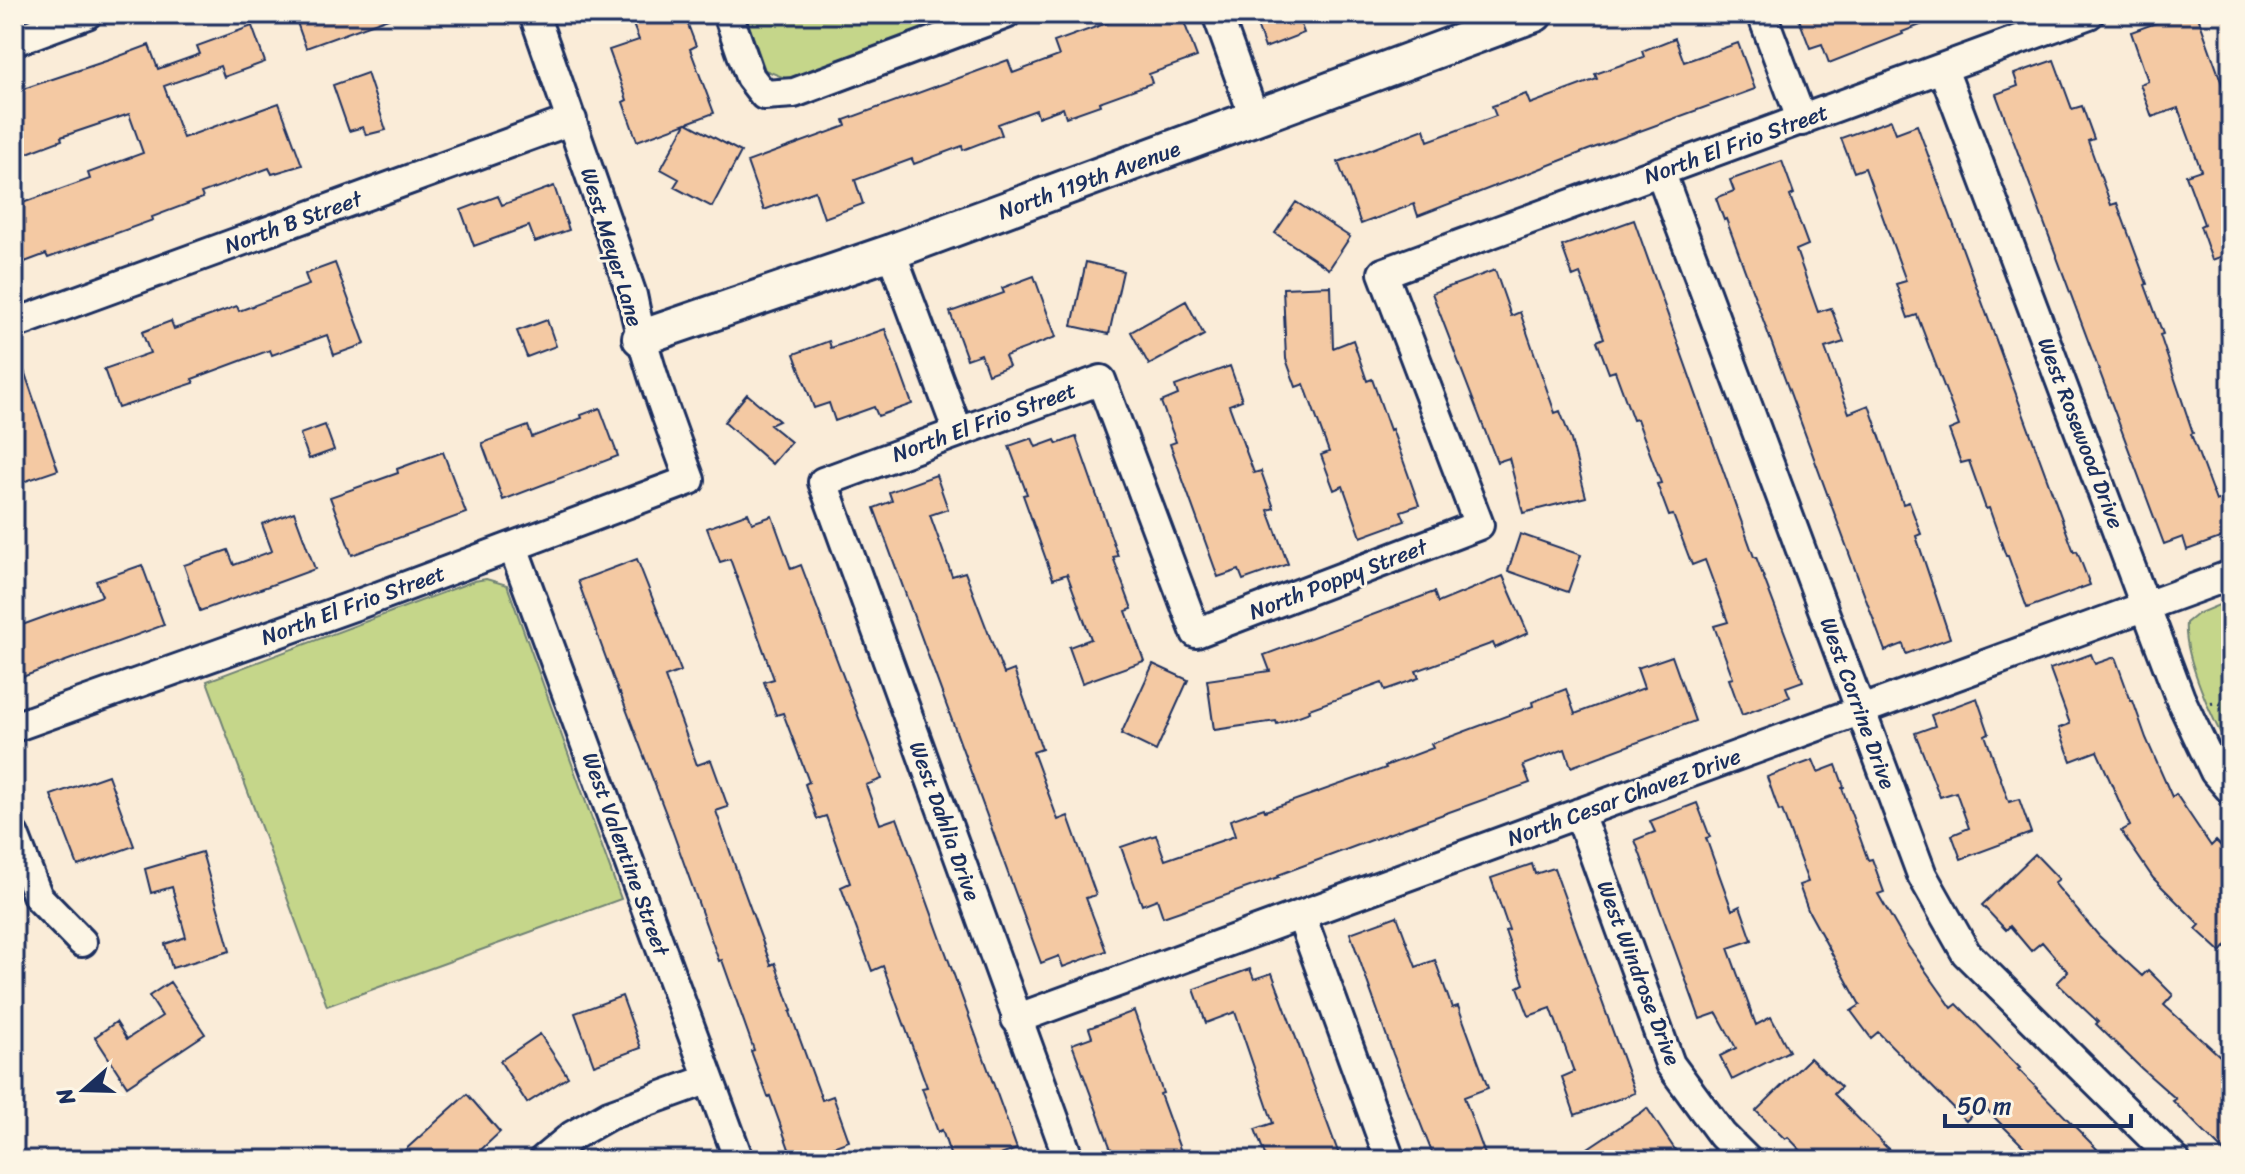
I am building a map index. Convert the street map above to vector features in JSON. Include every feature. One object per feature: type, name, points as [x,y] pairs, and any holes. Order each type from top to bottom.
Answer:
[{"type":"street","points":[[14,41],[87,14]]},
{"type":"street","name":"West Meyer Lane","points":[[534,14],[632,295],[640,338],[690,480]]},
{"type":"street","points":[[728,14],[750,77],[764,95],[794,93],[1006,14]]},
{"type":"street","points":[[1217,14],[1255,119]]},
{"type":"street","name":"North 119th Avenue","points":[[640,338],[891,252],[1535,14]]},
{"type":"street","points":[[1762,14],[1802,121]]},
{"type":"street","name":"North El Frio Street","points":[[1479,525],[1383,273],[2089,14]]},
{"type":"street","name":"West Rosewood Drive","points":[[1943,69],[2185,709],[2215,772],[2231,790]]},
{"type":"street","name":"North B Street","points":[[14,324],[572,120]]},
{"type":"street","name":"West Corrine Drive","points":[[1660,171],[1922,875],[1966,953],[2175,1160]]},
{"type":"street","points":[[891,252],[958,432]]},
{"type":"street","name":"North El Frio Street","points":[[823,482],[1101,380],[1196,633]]},
{"type":"street","name":"North El Frio Street","points":[[14,727],[690,480]]},
{"type":"street","name":"West Dahlia Drive","points":[[823,482],[1069,1160]]},
{"type":"street","name":"North Poppy Street","points":[[1196,633],[1479,525]]},
{"type":"street","name":"West Valentine Street","points":[[513,547],[739,1160]]},
{"type":"street","name":"North Cesar Chavez Drive","points":[[1016,1019],[2231,575]]},
{"type":"street","name":"West Windrose Drive","points":[[1579,813],[1670,1064],[1722,1135],[1747,1160]]},
{"type":"street","points":[[14,835],[38,897],[82,942]]},
{"type":"street","points":[[1301,915],[1390,1160]]},
{"type":"street","points":[[543,1160],[572,1136],[609,1115],[709,1079]]},
{"type":"path","points":[[2210,704],[2217,702],[2231,710]]},
{"type":"green space","points":[[745,14],[965,14],[787,79],[765,70]]},
{"type":"green space","points":[[486,579],[507,585],[621,899],[327,1006],[207,681]]},
{"type":"green space","points":[[2231,600],[2231,752],[2216,725],[2194,670],[2186,623],[2197,614]]},
{"type":"building","points":[[294,14],[393,14],[394,16],[306,48]]},
{"type":"building","points":[[629,14],[682,14],[687,22],[696,46],[690,49],[714,113],[687,123],[741,152],[712,207],[674,187],[679,179],[661,169],[686,123],[637,141],[623,102],[627,100],[609,50],[639,40]]},
{"type":"building","points":[[1132,14],[1156,14],[1159,21],[1181,14],[1197,57],[1149,74],[1152,83],[1099,102],[1100,105],[1066,117],[1063,108],[1038,117],[1036,110],[998,124],[1002,135],[914,164],[912,159],[855,180],[863,204],[824,218],[815,191],[764,210],[747,162],[846,126],[844,120],[1008,60],[1013,73],[1059,56],[1054,42]]},
{"type":"building","points":[[1253,14],[1297,14],[1304,33],[1265,48]]},
{"type":"building","points":[[1797,14],[1944,16],[1829,63],[1822,44],[1810,48]]},
{"type":"building","points":[[2180,14],[2197,14],[2231,109],[2231,144],[2225,146],[2231,162],[2231,253],[2212,260],[2200,226],[2204,224],[2186,175],[2201,170],[2178,108],[2152,117],[2140,84],[2148,81],[2131,32]]},
{"type":"building","points":[[252,26],[265,62],[224,77],[220,66],[164,86],[183,138],[279,103],[302,165],[272,174],[269,168],[201,193],[203,198],[152,217],[153,220],[48,258],[46,254],[14,266],[14,206],[90,179],[88,173],[143,153],[129,114],[61,137],[62,140],[14,158],[14,92],[149,45],[158,69],[200,54],[197,46]]},
{"type":"building","points":[[1675,38],[1684,62],[1738,43],[1755,89],[1418,216],[1414,204],[1361,224],[1338,162],[1424,129],[1428,141],[1496,116],[1492,106],[1526,94],[1530,104],[1597,79],[1595,74],[1644,57],[1642,51]]},
{"type":"building","points":[[2054,60],[2072,109],[2082,106],[2094,139],[2088,141],[2111,205],[2117,203],[2147,284],[2191,434],[2216,501],[2221,499],[2231,526],[2231,534],[2187,550],[2183,537],[2164,544],[1996,94],[2018,86],[2014,74]]},
{"type":"building","points":[[367,73],[386,130],[366,135],[363,127],[349,131],[333,85]]},
{"type":"building","points":[[1891,120],[1896,133],[1917,125],[2074,552],[2077,551],[2090,585],[2027,608],[1969,461],[1961,463],[1949,430],[1959,426],[1917,315],[1908,318],[1896,284],[1906,281],[1865,168],[1854,172],[1841,138]]},
{"type":"building","points":[[1782,161],[1794,194],[1790,196],[1808,245],[1796,250],[1818,312],[1831,308],[1844,342],[1825,348],[1849,413],[1869,405],[1903,504],[1909,502],[1921,534],[1916,536],[1950,638],[1906,654],[1903,644],[1885,651],[1716,198],[1734,191],[1730,180]]},
{"type":"building","points":[[554,186],[569,230],[535,242],[529,226],[474,246],[461,210],[498,196],[502,205]]},
{"type":"building","points":[[1296,202],[1350,237],[1329,269],[1275,233]]},
{"type":"building","points":[[1634,220],[1754,557],[1803,681],[1786,687],[1790,697],[1742,715],[1729,679],[1733,678],[1714,626],[1728,622],[1705,560],[1692,565],[1673,515],[1669,516],[1657,484],[1661,483],[1637,419],[1633,420],[1615,371],[1609,373],[1597,341],[1604,338],[1580,274],[1573,277],[1562,246]]},
{"type":"building","points":[[1086,262],[1123,271],[1109,334],[1072,326]]},
{"type":"building","points":[[335,263],[365,344],[334,355],[327,335],[272,355],[270,350],[192,379],[194,383],[118,408],[104,369],[150,353],[142,332],[171,321],[174,329],[237,306],[239,311],[309,285],[305,274]]},
{"type":"building","points":[[1495,270],[1511,316],[1520,312],[1555,413],[1560,411],[1586,497],[1523,513],[1509,458],[1497,462],[1432,293]]},
{"type":"building","points":[[1034,276],[1056,337],[1005,356],[1009,366],[988,374],[981,354],[967,359],[950,312],[1004,293],[1002,288]]},
{"type":"building","points":[[1331,286],[1333,348],[1353,340],[1367,381],[1372,379],[1392,429],[1419,505],[1401,511],[1405,521],[1361,537],[1343,486],[1334,490],[1321,455],[1329,452],[1304,384],[1296,387],[1286,359],[1283,288]]},
{"type":"building","points":[[1186,301],[1204,335],[1149,365],[1131,332]]},
{"type":"building","points":[[547,320],[556,346],[527,357],[517,331]]},
{"type":"building","points":[[885,329],[912,404],[878,416],[874,407],[835,421],[829,403],[814,408],[794,354],[829,341],[831,348]]},
{"type":"building","points":[[17,350],[58,470],[20,483],[14,464],[14,351]]},
{"type":"building","points":[[1230,366],[1242,400],[1229,405],[1254,473],[1261,471],[1274,508],[1268,510],[1288,564],[1243,580],[1239,570],[1218,577],[1170,444],[1176,442],[1161,402],[1178,395],[1175,386]]},
{"type":"building","points":[[747,394],[779,421],[770,425],[791,442],[772,464],[724,422]]},
{"type":"building","points":[[600,408],[618,456],[503,500],[482,443],[528,426],[532,437]]},
{"type":"building","points":[[325,425],[334,450],[309,459],[300,434]]},
{"type":"building","points":[[1076,437],[1118,556],[1113,557],[1132,609],[1126,611],[1144,661],[1082,683],[1069,647],[1091,639],[1067,574],[1053,579],[1009,446],[1032,438],[1036,447]]},
{"type":"building","points":[[443,452],[466,513],[352,555],[330,497],[398,473],[397,469]]},
{"type":"building","points":[[936,475],[948,509],[930,515],[952,576],[965,572],[1004,674],[1014,670],[1042,749],[1033,752],[1058,820],[1068,816],[1096,895],[1086,898],[1106,951],[1063,967],[1059,956],[1041,963],[874,508],[892,501],[889,492]]},
{"type":"building","points":[[294,512],[315,569],[200,611],[184,565],[228,550],[234,565],[272,551],[262,524]]},
{"type":"building","points":[[748,513],[752,523],[772,516],[791,569],[801,565],[882,779],[866,785],[880,824],[897,818],[1017,1149],[987,1160],[952,1160],[942,1130],[938,1132],[922,1088],[927,1087],[883,966],[872,971],[841,887],[850,883],[826,816],[817,819],[805,784],[809,782],[783,713],[776,715],[764,682],[774,679],[730,559],[720,562],[707,528]]},
{"type":"building","points":[[1520,534],[1581,555],[1568,592],[1508,571]]},
{"type":"building","points":[[637,559],[681,671],[665,677],[697,765],[711,760],[728,807],[716,811],[735,866],[771,965],[775,963],[822,1100],[833,1096],[849,1141],[798,1160],[793,1160],[768,1097],[722,960],[719,961],[578,581]]},
{"type":"building","points":[[142,565],[164,625],[14,680],[14,628],[102,596],[96,581]]},
{"type":"building","points":[[1503,576],[1528,633],[1495,648],[1493,643],[1416,671],[1419,678],[1385,690],[1382,683],[1277,724],[1276,721],[1214,730],[1207,680],[1270,671],[1264,655],[1434,592],[1438,603]]},
{"type":"building","points":[[2091,654],[2095,664],[2115,657],[2172,797],[2176,794],[2211,846],[2216,841],[2231,856],[2231,940],[2221,952],[2196,929],[2200,925],[2153,878],[2121,831],[2130,826],[2097,751],[2071,761],[2059,728],[2070,724],[2050,669]]},
{"type":"building","points":[[1672,656],[1695,721],[1571,767],[1565,749],[1523,765],[1530,783],[1163,917],[1157,899],[1142,905],[1121,847],[1156,835],[1165,860],[1235,836],[1230,820],[1264,808],[1265,811],[1386,768],[1433,748],[1431,744],[1533,706],[1532,702],[1566,689],[1575,714],[1644,688],[1637,668]]},
{"type":"building","points":[[1153,664],[1188,680],[1156,751],[1121,734]]},
{"type":"building","points":[[1977,698],[1989,733],[1985,735],[2009,802],[2019,799],[2031,833],[1961,859],[1952,835],[1969,828],[1956,792],[1940,797],[1915,733],[1935,726],[1931,715]]},
{"type":"building","points":[[1813,760],[1818,772],[1836,765],[1868,860],[1872,859],[1884,892],[1878,894],[1908,946],[1952,1008],[1957,1004],[2097,1149],[2086,1160],[2037,1160],[1982,1105],[1966,1121],[1878,1032],[1871,1038],[1851,1011],[1860,1005],[1808,910],[1799,885],[1808,882],[1767,777]]},
{"type":"building","points":[[108,775],[134,846],[78,866],[51,795]]},
{"type":"building","points":[[1697,803],[1732,910],[1740,906],[1752,940],[1728,948],[1756,1025],[1771,1017],[1789,1051],[1732,1080],[1720,1056],[1736,1048],[1717,1013],[1700,1019],[1635,840],[1655,832],[1650,821]]},
{"type":"building","points":[[202,852],[230,951],[172,968],[165,944],[186,937],[172,887],[151,893],[145,869]]},
{"type":"building","points":[[2035,854],[2059,879],[2054,883],[2099,936],[2142,976],[2148,970],[2173,995],[2164,1005],[2220,1056],[2231,1045],[2231,1159],[2173,1101],[2176,1099],[2057,983],[2068,972],[2042,942],[2031,951],[2010,926],[2006,930],[1982,905]]},
{"type":"building","points":[[1532,864],[1535,874],[1554,868],[1635,1093],[1575,1115],[1562,1077],[1574,1072],[1551,1008],[1529,1016],[1518,987],[1524,984],[1491,878]]},
{"type":"building","points":[[1397,916],[1416,967],[1435,960],[1452,1008],[1458,1006],[1488,1088],[1464,1097],[1487,1160],[1435,1160],[1393,1054],[1350,933]]},
{"type":"building","points":[[1250,969],[1254,979],[1272,973],[1341,1160],[1267,1160],[1255,1129],[1273,1123],[1235,1012],[1206,1023],[1194,989]]},
{"type":"building","points":[[170,982],[205,1034],[127,1086],[95,1037],[116,1022],[127,1039],[162,1016],[149,996]]},
{"type":"building","points":[[622,996],[641,1048],[594,1065],[575,1013]]},
{"type":"building","points":[[1134,1011],[1184,1160],[1115,1160],[1072,1044],[1092,1037],[1089,1028]]},
{"type":"building","points":[[540,1034],[568,1077],[527,1103],[500,1061]]},
{"type":"building","points":[[1810,1058],[1841,1087],[1834,1094],[1899,1160],[1810,1160],[1756,1111]]},
{"type":"building","points":[[467,1094],[500,1132],[470,1160],[394,1160]]},
{"type":"building","points":[[1647,1108],[1682,1160],[1570,1160],[1642,1112]]}]
